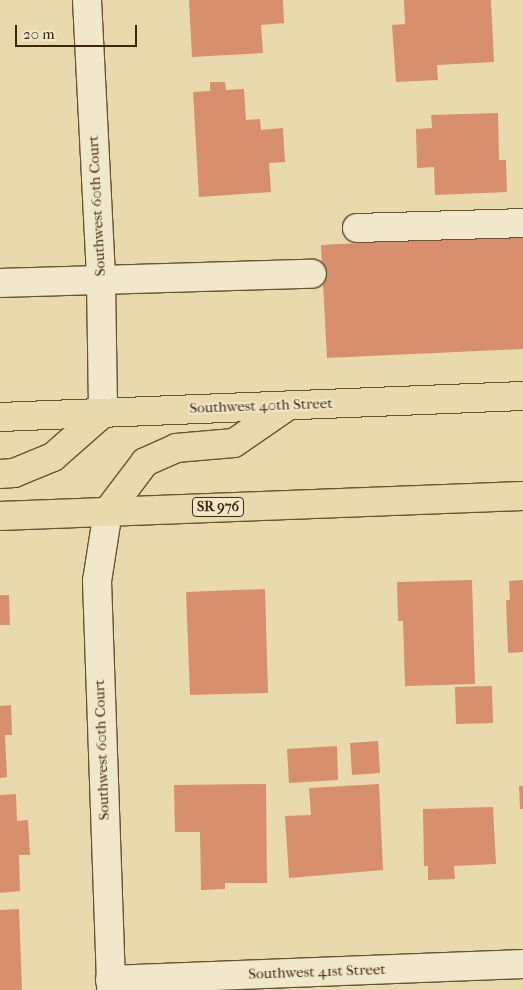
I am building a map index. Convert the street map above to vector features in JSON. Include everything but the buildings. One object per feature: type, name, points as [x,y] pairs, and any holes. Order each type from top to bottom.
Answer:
[{"type":"main road","name":"Southwest 40th Street","points":[[0,417],[523,396]]},
{"type":"main road","points":[[108,511],[145,462],[176,448],[234,443],[288,405]]},
{"type":"main road","points":[[0,474],[14,473],[53,457],[103,413]]},
{"type":"main road","name":"SR 976","points":[[0,516],[523,496]]},
{"type":"street","name":"Southwest 60th Court","points":[[87,0],[101,280],[103,413]]},
{"type":"street","points":[[357,228],[523,223]]},
{"type":"street","points":[[0,283],[312,274]]},
{"type":"street","name":"Southwest 60th Court","points":[[108,511],[97,581],[110,985]]},
{"type":"street","name":"Southwest 41st Street","points":[[110,985],[523,964]]}]
